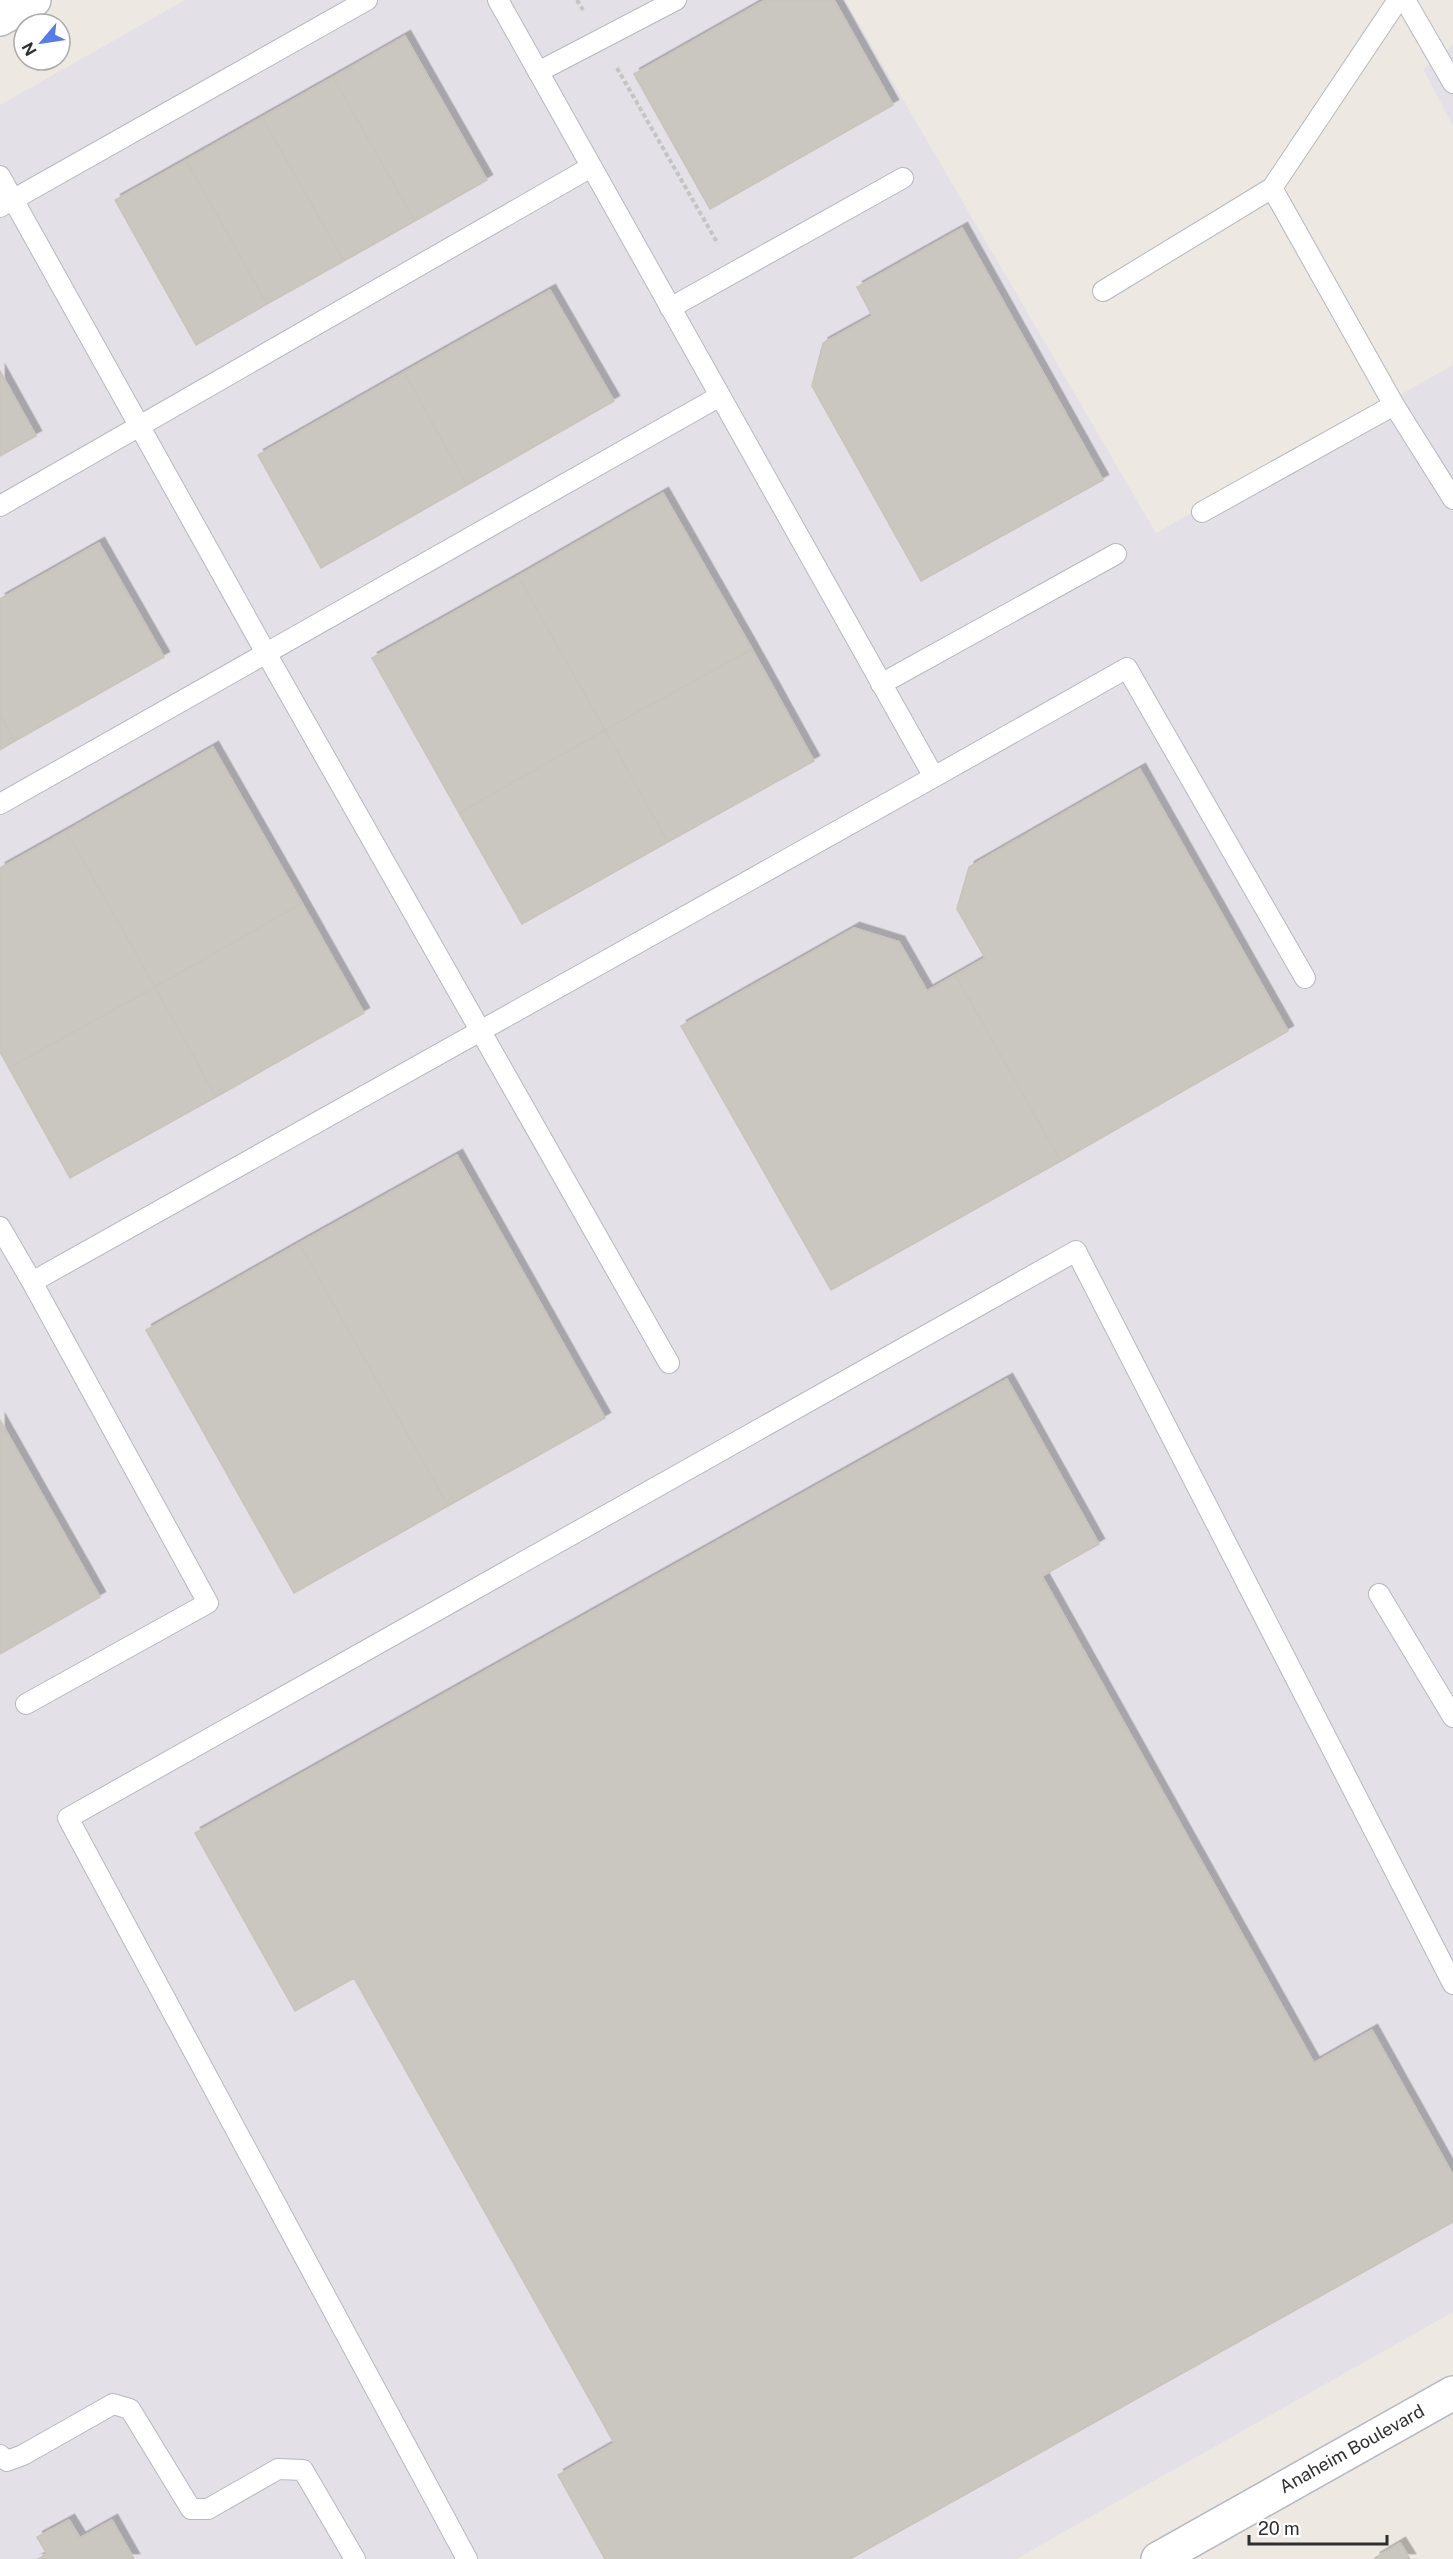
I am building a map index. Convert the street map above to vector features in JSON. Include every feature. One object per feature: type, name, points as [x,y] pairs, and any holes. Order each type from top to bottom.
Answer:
[{"type":"street","points":[[0,19],[34,0]]},
{"type":"street","name":"Anaheim Boulevard","points":[[1158,2559],[1453,2392]]},
{"type":"lane","points":[[7,203],[367,0]]},
{"type":"lane","points":[[498,0],[934,777]]},
{"type":"lane","points":[[538,72],[676,0]]},
{"type":"lane","points":[[1103,291],[1272,188],[1398,0]]},
{"type":"lane","points":[[1405,0],[1453,83]]},
{"type":"lane","points":[[0,506],[591,167]]},
{"type":"lane","points":[[0,176],[7,203],[140,426],[266,653],[669,1363]]},
{"type":"lane","points":[[670,308],[903,178]]},
{"type":"lane","points":[[1272,188],[1394,405],[1453,499]]},
{"type":"lane","points":[[0,804],[720,396]]},
{"type":"lane","points":[[1202,512],[1394,405]]},
{"type":"lane","points":[[881,684],[1116,554]]},
{"type":"lane","points":[[32,1282],[1127,668],[1305,978]]},
{"type":"lane","points":[[0,1227],[208,1604],[26,1704]]},
{"type":"lane","points":[[467,2559],[68,1818],[1076,1251],[1453,1984]]},
{"type":"lane","points":[[1379,1594],[1453,1717]]},
{"type":"lane","points":[[0,2455],[7,2461],[23,2455],[113,2404],[130,2409],[191,2509],[208,2509],[278,2469],[303,2470],[355,2559]]},
{"type":"path","points":[[577,0],[585,14]]},
{"type":"path","points":[[615,64],[704,217]]},
{"type":"shaded area","points":[[185,0],[845,0],[1156,533],[1453,365],[1453,2312],[1016,2559],[0,2559],[0,105],[58,72],[72,72],[72,64]]},
{"type":"shaded area","points":[[1453,45],[1453,126],[1423,69]]},
{"type":"building","points":[[765,0],[834,0],[893,105],[710,209],[634,74]]},
{"type":"building","points":[[405,36],[487,180],[415,221],[333,77]]},
{"type":"building","points":[[333,77],[415,221],[344,261],[262,117]]},
{"type":"building","points":[[262,117],[344,261],[267,304],[186,160]]},
{"type":"building","points":[[186,160],[267,304],[196,345],[115,200]]},
{"type":"building","points":[[962,228],[1103,480],[921,581],[812,386],[823,343],[872,316],[857,287]]},
{"type":"building","points":[[550,290],[614,401],[467,485],[404,372]]},
{"type":"building","points":[[0,371],[36,436],[0,456]]},
{"type":"building","points":[[404,372],[467,485],[321,568],[258,455]]},
{"type":"building","points":[[663,493],[752,649],[605,730],[518,576]]},
{"type":"building","points":[[99,543],[164,657],[15,741],[0,714],[0,599]]},
{"type":"building","points":[[518,576],[605,730],[459,813],[372,658]]},
{"type":"building","points":[[752,649],[814,761],[668,842],[605,730]]},
{"type":"building","points":[[0,714],[15,741],[0,750]]},
{"type":"building","points":[[605,730],[668,842],[522,924],[459,813]]},
{"type":"building","points":[[213,747],[302,903],[155,987],[66,831]]},
{"type":"building","points":[[1140,769],[1288,1031],[1061,1161],[955,975],[985,958],[957,909],[969,867]]},
{"type":"building","points":[[66,831],[155,987],[9,1068],[0,1052],[0,868]]},
{"type":"building","points":[[302,903],[364,1013],[216,1097],[155,987]]},
{"type":"building","points":[[854,928],[899,942],[927,991],[955,975],[1061,1161],[831,1290],[681,1026]]},
{"type":"building","points":[[155,987],[216,1097],[70,1178],[9,1068]]},
{"type":"building","points":[[457,1155],[605,1418],[448,1506],[299,1243]]},
{"type":"building","points":[[299,1243],[448,1506],[294,1593],[146,1330]]},
{"type":"building","points":[[1007,1379],[1099,1544],[1042,1576],[1314,2063],[1372,2030],[1453,2175],[1453,2222],[850,2559],[605,2559],[558,2475],[614,2443],[354,1978],[295,2011],[195,1833]]},
{"type":"building","points":[[0,1420],[100,1597],[0,1654]]},
{"type":"building","points":[[69,2520],[80,2538],[112,2520],[134,2559],[38,2559],[47,2554],[37,2537]]},
{"type":"building","points":[[1400,2543],[1410,2559],[1375,2559],[1375,2558]]}]
